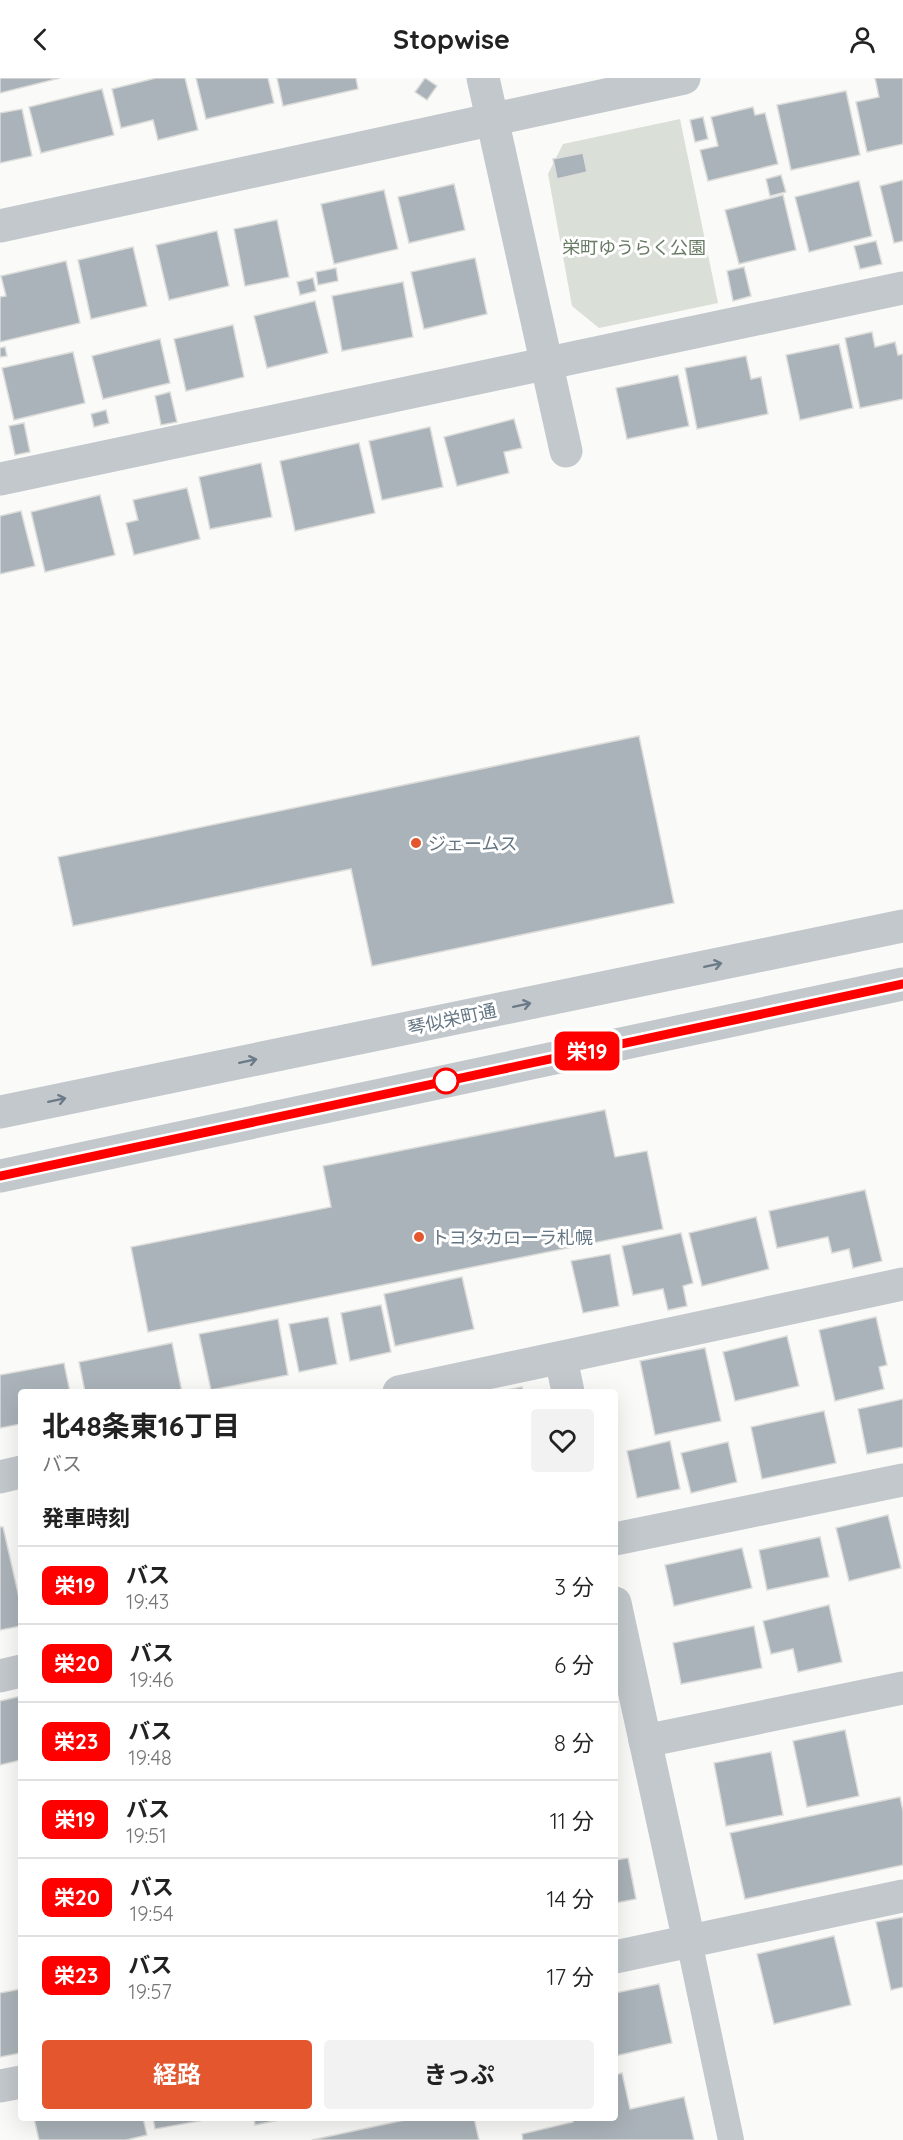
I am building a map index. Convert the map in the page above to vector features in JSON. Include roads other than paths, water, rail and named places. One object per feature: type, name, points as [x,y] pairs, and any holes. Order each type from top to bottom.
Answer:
[{"type":"street","points":[[483,78],[566,452]]},
{"type":"street","points":[[0,226],[684,78]]},
{"type":"street","points":[[0,479],[903,288]]},
{"type":"street","name":"琴似栄町通","points":[[0,1112],[903,926]]},
{"type":"street","points":[[0,1176],[903,984]]},
{"type":"street","points":[[413,1389],[903,1284]]},
{"type":"street","points":[[561,1358],[567,1389]]},
{"type":"street","points":[[0,1477],[18,1473]]},
{"type":"street","points":[[618,1538],[903,1480]]},
{"type":"street","points":[[618,1617],[689,1941]]},
{"type":"street","points":[[0,1676],[18,1672]]},
{"type":"street","points":[[645,1741],[903,1688]]},
{"type":"street","points":[[618,1955],[903,1896]]},
{"type":"street","points":[[0,2086],[18,2083]]},
{"type":"lane","points":[[689,1941],[731,2140]]},
{"type":"place","name":"ジェームス","points":[[416,843]]},
{"type":"place","name":"トヨタカローラ札幌","points":[[419,1237]]},
{"type":"park label","name":"栄町ゆうらく公園","points":[[634,247]]}]
